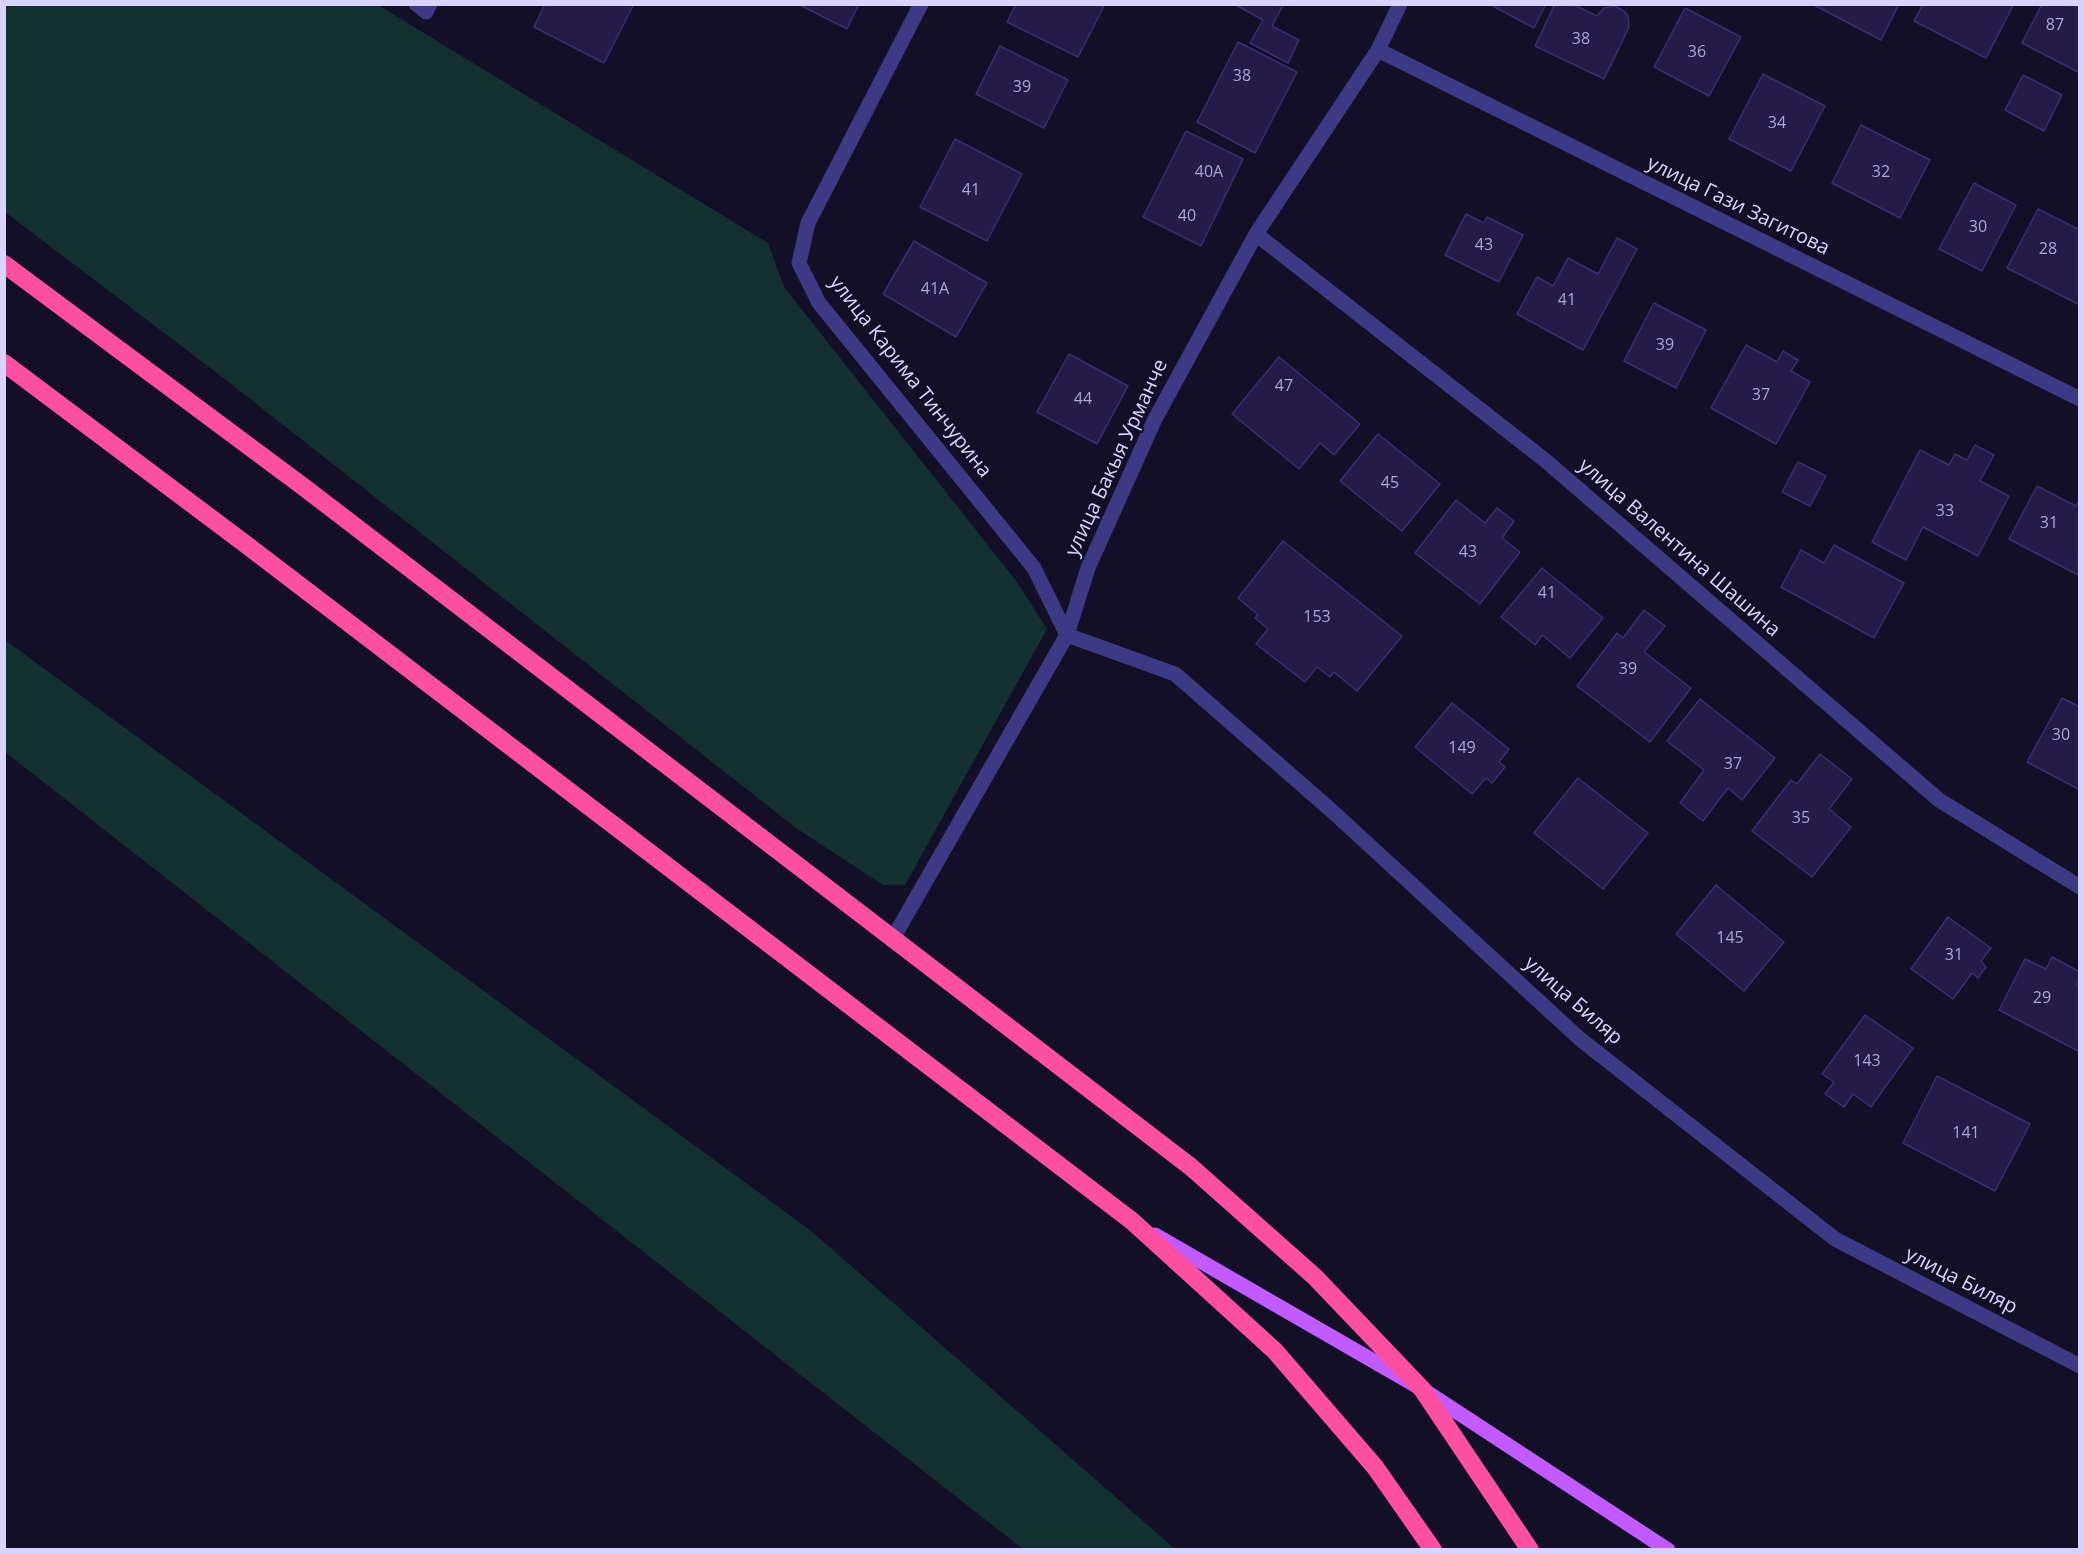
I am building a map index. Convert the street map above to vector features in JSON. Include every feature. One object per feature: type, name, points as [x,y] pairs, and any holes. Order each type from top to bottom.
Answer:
[{"type":"highway","points":[[4,264],[305,489],[1191,1167],[1315,1277],[1422,1389],[1530,1550]]},
{"type":"highway","points":[[4,363],[248,546],[1131,1221],[1275,1351],[1375,1467],[1433,1550]]},
{"type":"main road","points":[[1131,1221],[1422,1389],[1668,1550]]},
{"type":"street","name":"улица Карима Тинчурина","points":[[921,4],[808,223],[800,263],[819,303],[1034,568],[1067,635]]},
{"type":"street","name":"улица Бакыя Урманче","points":[[892,940],[1067,635],[1088,568],[1155,419],[1256,234],[1378,50],[1400,4]]},
{"type":"street","name":"улица Гази Загитова","points":[[1378,50],[2079,399]]},
{"type":"street","name":"улица Валентина Шашина","points":[[1256,234],[1546,461],[1939,800],[2079,887]]},
{"type":"street","name":"улица Биляр","points":[[1067,635],[1175,674],[1332,811],[1580,1039],[1835,1239],[2079,1366]]},
{"type":"green space","points":[[4,5],[378,5],[768,243],[784,287],[1017,582],[1047,629],[905,885],[883,885],[796,828],[226,380],[5,212]]},
{"type":"green space","points":[[5,640],[810,1230],[1175,1549],[1023,1549],[5,752]]},
{"type":"building","points":[[545,4],[634,4],[604,63],[534,27]]},
{"type":"building","points":[[798,4],[859,4],[847,29]]},
{"type":"building","points":[[1016,4],[1105,4],[1078,57],[1007,22]]},
{"type":"building","points":[[1234,4],[1284,4],[1272,26],[1299,40],[1288,63],[1250,43],[1263,20]]},
{"type":"building","points":[[1489,4],[1546,4],[1534,28]]},
{"type":"building","points":[[1555,4],[1572,4],[1597,16],[1604,8],[1615,6],[1628,16],[1629,27],[1604,79],[1535,46]]},
{"type":"building","points":[[1812,4],[1899,4],[1881,40]]},
{"type":"building","points":[[1923,4],[2014,4],[1986,58],[1914,21]]},
{"type":"building","points":[[2042,4],[2080,6],[2080,73],[2022,43]]},
{"type":"building","points":[[1685,8],[1741,37],[1709,96],[1654,67]]},
{"type":"building","points":[[1238,42],[1297,72],[1255,153],[1197,122]]},
{"type":"building","points":[[1000,46],[1068,80],[1044,128],[976,94]]},
{"type":"building","points":[[1763,74],[1825,106],[1791,171],[1729,139]]},
{"type":"building","points":[[2023,75],[2062,95],[2044,131],[2005,110]]},
{"type":"building","points":[[1861,125],[1930,160],[1900,218],[1832,183]]},
{"type":"building","points":[[1186,131],[1243,159],[1201,246],[1143,217]]},
{"type":"building","points":[[955,139],[1022,174],[987,241],[920,207]]},
{"type":"building","points":[[1974,183],[2016,205],[1982,271],[1939,249]]},
{"type":"building","points":[[2038,209],[2080,230],[2080,305],[2007,268]]},
{"type":"building","points":[[1466,214],[1484,223],[1487,217],[1523,235],[1499,282],[1445,255]]},
{"type":"building","points":[[1617,238],[1637,249],[1583,350],[1517,314],[1537,277],[1553,286],[1568,258],[1598,274]]},
{"type":"building","points":[[914,241],[987,283],[956,337],[883,294]]},
{"type":"building","points":[[1654,303],[1706,330],[1676,388],[1624,361]]},
{"type":"building","points":[[1746,345],[1777,362],[1783,351],[1798,360],[1791,371],[1810,382],[1776,444],[1711,408]]},
{"type":"building","points":[[1069,354],[1128,386],[1097,444],[1037,412]]},
{"type":"building","points":[[1279,357],[1360,424],[1334,455],[1320,443],[1299,469],[1232,414]]},
{"type":"building","points":[[1378,434],[1440,484],[1402,531],[1340,481]]},
{"type":"building","points":[[1975,445],[1994,455],[1980,481],[2009,496],[1978,556],[1923,527],[1906,560],[1872,542],[1920,450],[1949,465],[1955,454],[1967,460]]},
{"type":"building","points":[[1798,462],[1826,476],[1810,506],[1782,492]]},
{"type":"building","points":[[2037,486],[2076,506],[2080,499],[2078,575],[2009,539]]},
{"type":"building","points":[[1456,500],[1485,523],[1497,508],[1514,521],[1502,538],[1520,552],[1480,604],[1415,553]]},
{"type":"building","points":[[1283,541],[1402,636],[1357,691],[1334,672],[1330,677],[1317,667],[1305,682],[1256,644],[1268,629],[1255,618],[1258,615],[1238,598]]},
{"type":"building","points":[[1834,545],[1904,583],[1874,638],[1781,587],[1801,550],[1824,563]]},
{"type":"building","points":[[1542,568],[1603,618],[1570,658],[1542,635],[1535,645],[1501,617]]},
{"type":"building","points":[[1644,610],[1665,626],[1644,652],[1691,688],[1650,742],[1577,686],[1617,633],[1623,638]]},
{"type":"building","points":[[2062,698],[2080,707],[2080,790],[2027,762]]},
{"type":"building","points":[[1700,699],[1775,758],[1742,800],[1728,788],[1703,821],[1680,803],[1704,770],[1667,741]]},
{"type":"building","points":[[1452,703],[1509,749],[1499,762],[1505,767],[1492,783],[1486,778],[1472,794],[1415,747]]},
{"type":"building","points":[[1820,754],[1852,779],[1829,809],[1851,827],[1812,877],[1752,831],[1791,780],[1797,784]]},
{"type":"building","points":[[1578,778],[1648,833],[1603,889],[1534,833]]},
{"type":"building","points":[[1716,885],[1784,942],[1744,991],[1676,934]]},
{"type":"building","points":[[1948,917],[1991,948],[1981,961],[1986,967],[1978,978],[1972,973],[1953,999],[1911,969]]},
{"type":"building","points":[[2052,957],[2080,972],[2076,985],[2080,987],[2080,1047],[2078,1051],[1999,1010],[2025,959],[2046,969]]},
{"type":"building","points":[[1865,1015],[1913,1048],[1871,1107],[1853,1094],[1844,1107],[1825,1094],[1834,1082],[1822,1074]]},
{"type":"building","points":[[1937,1076],[2030,1124],[1995,1191],[1903,1143]]}]
